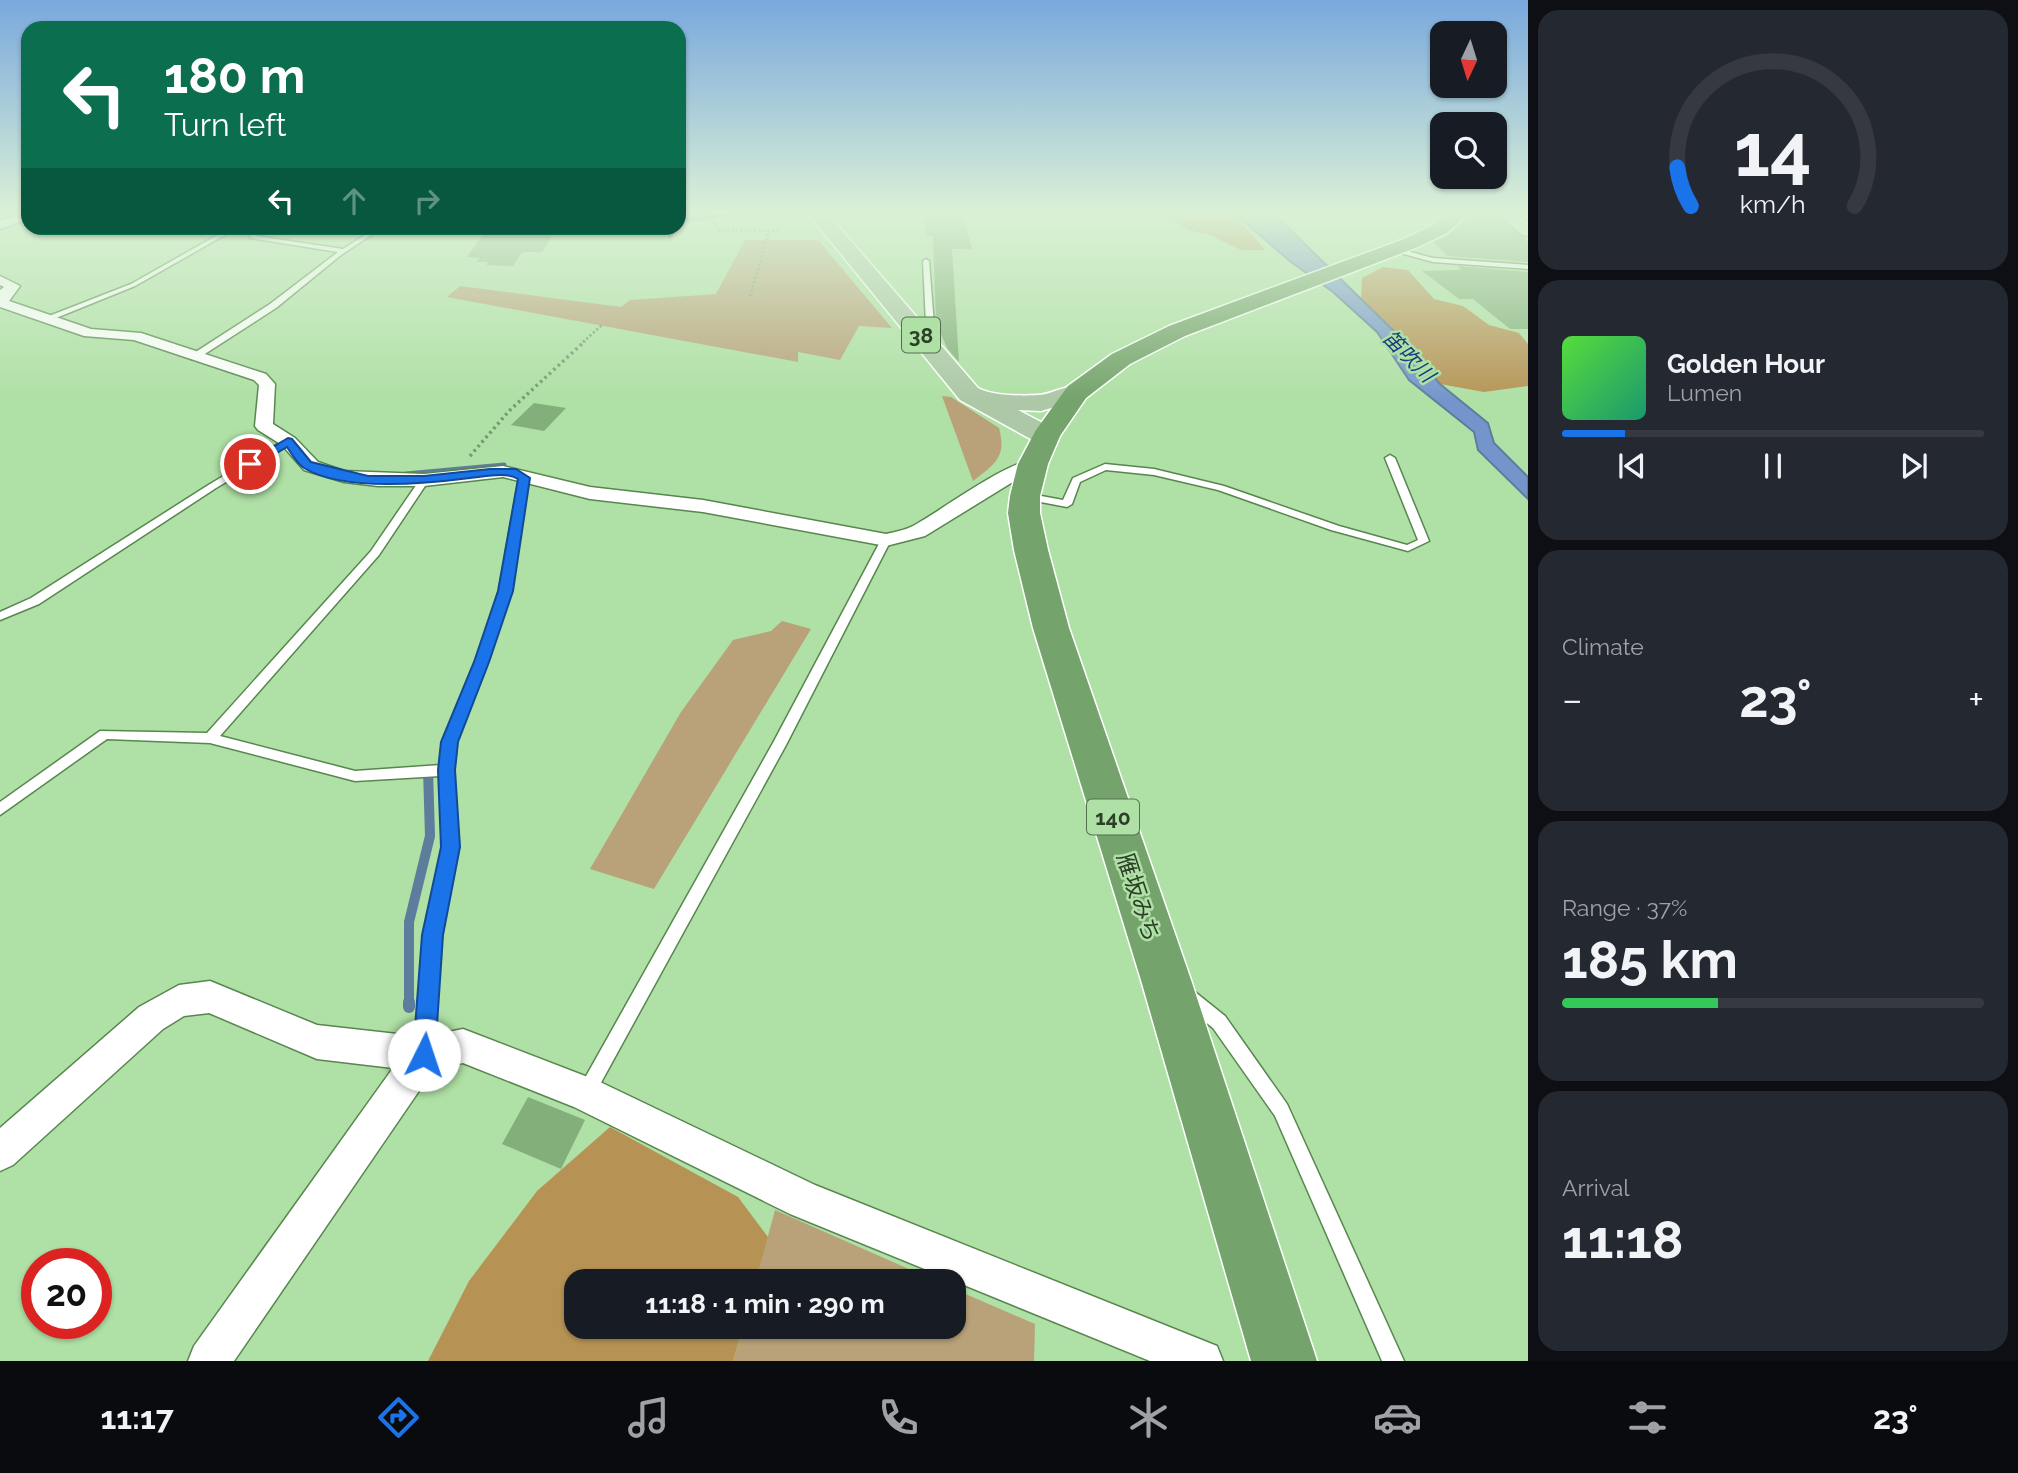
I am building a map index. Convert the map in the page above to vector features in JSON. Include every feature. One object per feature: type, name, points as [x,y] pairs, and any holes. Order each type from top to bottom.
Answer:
[{"type":"highway","points":[[1034,465],[1077,392],[1121,359],[1177,331],[1330,275]]},
{"type":"highway","name":"雁坂みち","points":[[1034,465],[1024,513],[1051,628],[1166,980],[1284,1361]]},
{"type":"main road","name":"38","points":[[869,275],[969,394],[1034,465]]},
{"type":"main road","points":[[969,394],[1007,402],[1041,404],[1077,392]]},
{"type":"street","points":[[0,280],[13,286],[3,295],[1,303],[89,333],[136,336],[260,377],[267,384],[264,426],[288,441],[306,465],[334,474],[368,480],[424,480],[490,472],[520,475],[590,493],[703,506],[886,540],[918,532],[1034,465]]},
{"type":"street","points":[[0,1152],[151,1017],[179,1001],[210,997],[317,1042],[424,1055],[463,1046],[585,1094],[804,1200],[1202,1361]]},
{"type":"street","points":[[209,1361],[424,1055]]},
{"type":"lane","points":[[48,318],[132,285],[151,275]]},
{"type":"lane","points":[[194,357],[273,306],[315,275]]},
{"type":"lane","points":[[915,328],[930,325],[927,275]]},
{"type":"lane","points":[[0,616],[35,601],[288,441]]},
{"type":"lane","points":[[1034,465],[1067,504],[1076,480],[1105,467],[1154,472],[1221,488],[1335,528],[1408,548],[1424,541],[1390,458]]},
{"type":"lane","points":[[424,1055],[433,935],[450,847],[447,770],[450,742],[482,662],[505,591],[520,475]]},
{"type":"lane","points":[[210,737],[375,553],[424,480]]},
{"type":"lane","points":[[585,1094],[779,745],[886,540]]},
{"type":"lane","points":[[0,809],[105,734],[210,737],[355,776],[447,770]]},
{"type":"lane","points":[[1166,980],[1219,1022],[1281,1110],[1394,1361]]},
{"type":"path","points":[[750,296],[756,275]]},
{"type":"path","points":[[520,475],[510,461],[466,461],[509,411],[603,324]]},
{"type":"shaded area","points":[[726,275],[847,275],[892,328],[859,326],[840,360],[798,352],[798,362],[447,297],[460,286],[621,307],[630,300],[716,294]]},
{"type":"shaded area","points":[[1369,275],[1412,275],[1434,299],[1463,306],[1489,325],[1519,333],[1528,344],[1528,386],[1484,392],[1440,384],[1403,340],[1361,300],[1362,278]]},
{"type":"shaded area","points":[[942,396],[951,397],[999,428],[1000,453],[993,464],[973,481]]},
{"type":"shaded area","points":[[782,621],[811,629],[654,889],[590,869],[681,712],[733,640],[771,631]]},
{"type":"shaded area","points":[[610,1127],[738,1197],[768,1237],[759,1269],[564,1269],[564,1339],[739,1339],[733,1361],[428,1361],[469,1281],[537,1191]]},
{"type":"shaded area","points":[[775,1210],[909,1269],[759,1269]]},
{"type":"shaded area","points":[[966,1294],[1035,1324],[1034,1361],[733,1361],[739,1339],[966,1339]]},
{"type":"water","name":"笛吹川","points":[[1309,275],[1336,275],[1403,340],[1440,384],[1488,423],[1494,443],[1528,477],[1528,499],[1478,450],[1474,432],[1409,380],[1377,332],[1333,292]]},
{"type":"building","points":[[934,275],[954,275],[959,362],[947,348],[936,322]]},
{"type":"building","points":[[1427,275],[1528,275],[1528,329],[1510,329],[1473,299],[1459,299]]},
{"type":"building","points":[[534,403],[566,408],[544,431],[511,425]]},
{"type":"building","points":[[528,1097],[585,1120],[561,1169],[502,1144]]},
{"type":"waterway","points":[[406,474],[504,465]]},
{"type":"waterway","points":[[409,1007],[409,922],[430,836],[428,770]]},
{"type":"route","points":[[250,464],[288,441],[306,465],[334,474],[368,480],[424,480],[490,472],[516,472],[524,478],[516,542],[505,591],[482,662],[450,742],[447,770],[450,847],[433,935],[424,1055]]}]
